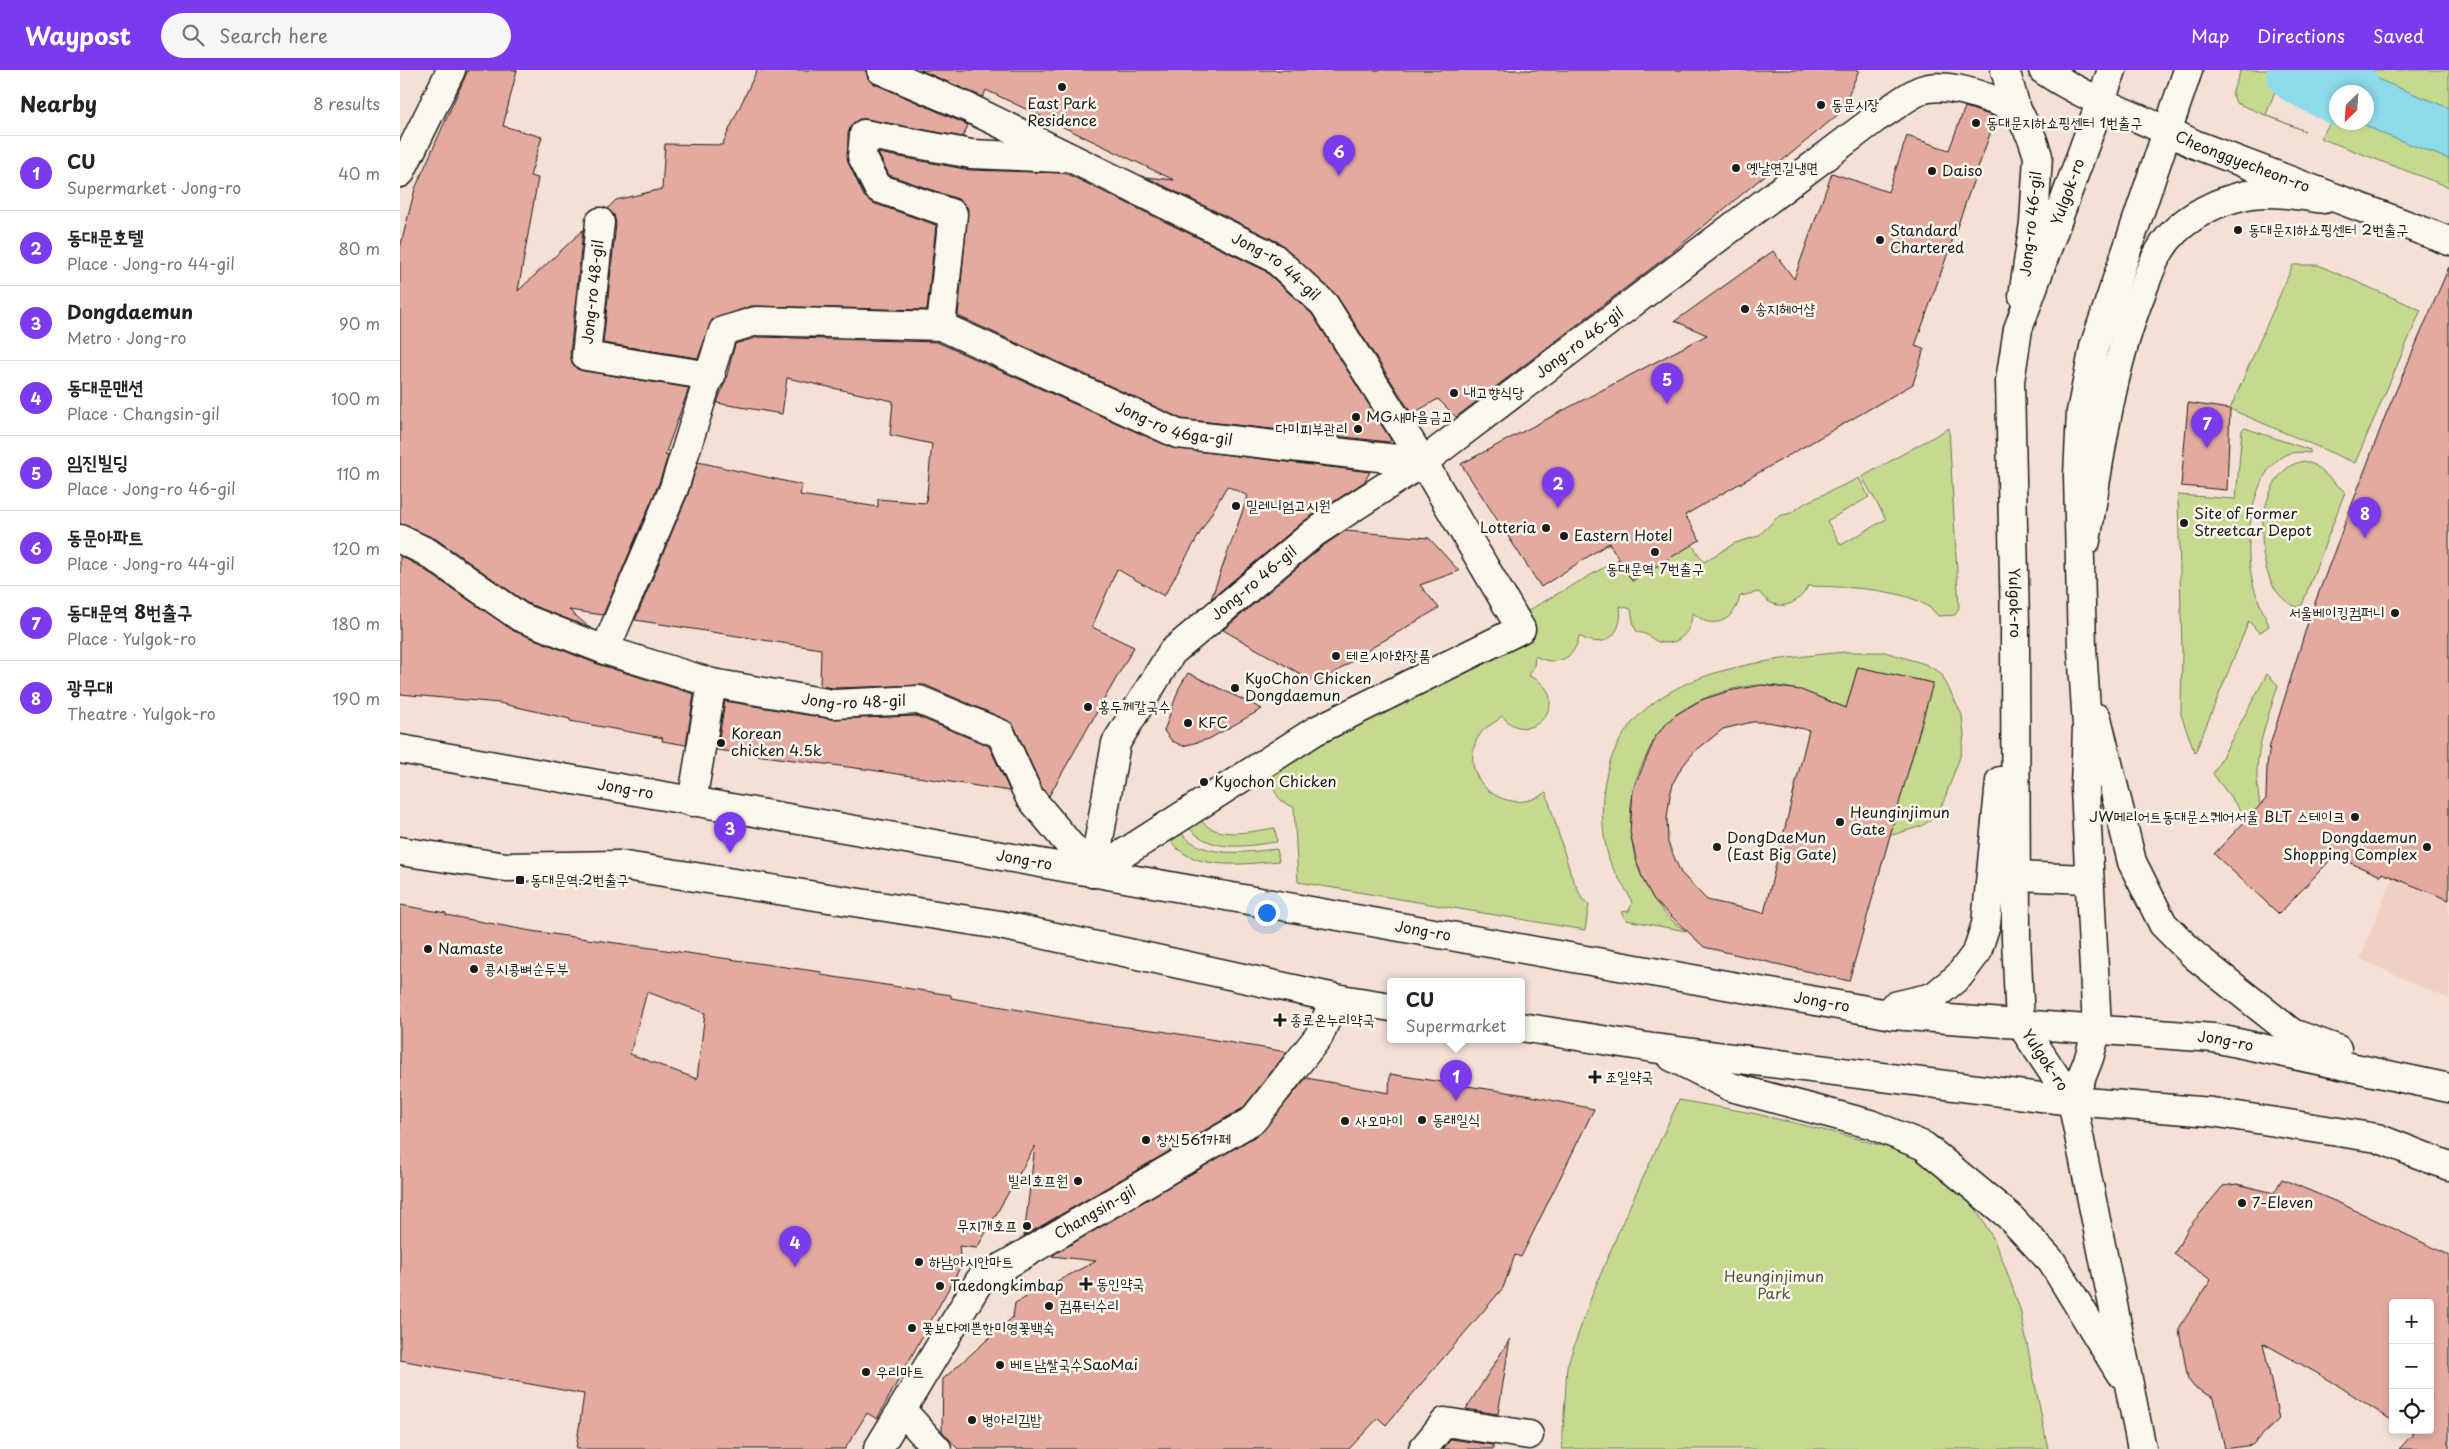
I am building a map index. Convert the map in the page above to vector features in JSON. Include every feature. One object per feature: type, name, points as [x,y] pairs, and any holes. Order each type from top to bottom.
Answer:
[{"type":"main road","points":[[403,160],[451,70]]},
{"type":"main road","name":"Jong-ro 44-gil","points":[[881,70],[969,108],[1273,257],[1324,304],[1424,462],[1521,629],[1315,731],[1093,873]]},
{"type":"main road","points":[[2005,70],[2016,108]]},
{"type":"main road","name":"Cheonggyecheon-ro","points":[[2043,70],[2101,103],[2203,147],[2449,241]]},
{"type":"main road","name":"Yulgok-ro","points":[[2112,70],[2018,329],[2010,381],[2015,627],[2016,876],[2020,1023],[2072,1101],[2142,1449]]},
{"type":"main road","name":"Yulgok-ro","points":[[2072,1101],[2089,1058],[2097,1029],[2088,879],[2085,788],[2086,726],[2082,648],[2078,476],[2081,412],[2092,357],[2188,70]]},
{"type":"main road","name":"Jong-ro 46-gil","points":[[1093,873],[1116,743],[1172,652],[1314,533],[1424,462],[1876,118],[1919,91],[1936,87],[1967,91],[2016,108],[2032,138],[2038,156],[2034,223],[2018,329]]},
{"type":"main road","points":[[941,326],[953,214],[878,188],[862,156],[864,134],[971,154],[1073,159]]},
{"type":"main road","points":[[2080,576],[2115,372],[2131,320],[2161,248],[2175,231],[2194,217],[2216,204],[2239,196],[2278,193],[2341,200]]},
{"type":"main road","name":"Jong-ro 48-gil","points":[[600,222],[586,356],[711,376]]},
{"type":"main road","name":"Jong-ro 46ga-gil","points":[[711,376],[723,331],[756,321],[941,326],[1178,434],[1424,462]]},
{"type":"main road","points":[[605,650],[674,488],[711,376]]},
{"type":"main road","name":"Jong-ro 48-gil","points":[[400,539],[427,552],[520,617],[605,650],[712,683],[833,704],[919,700],[1001,734],[1029,796],[1093,873]]},
{"type":"main road","points":[[1866,1010],[1934,997],[1959,976],[1977,952],[1986,924],[2015,627]]},
{"type":"main road","points":[[2082,648],[2107,762],[2132,862],[2163,924],[2195,956],[2292,1033],[2443,1086]]},
{"type":"main road","points":[[692,802],[712,683]]},
{"type":"main road","name":"Jong-ro","points":[[400,750],[1892,1015],[2214,1038],[2443,1086]]},
{"type":"main road","points":[[400,850],[506,867],[619,865],[971,921],[1335,998],[1387,1006]]},
{"type":"main road","points":[[2016,876],[2088,879]]},
{"type":"main road","name":"Changsin-gil","points":[[878,1449],[980,1280],[1253,1120],[1319,1036],[1335,998]]},
{"type":"main road","points":[[1525,1028],[1652,1048],[2072,1101],[2212,1112],[2377,1138],[2449,1166]]},
{"type":"main road","points":[[1652,1048],[1731,1087],[1870,1124],[1924,1146],[2009,1216],[2052,1262],[2130,1389]]},
{"type":"main road","points":[[902,1410],[937,1449]]},
{"type":"main road","points":[[1423,1449],[1445,1422],[1529,1435]]},
{"type":"shaded area","name":"Dongdaemun Shopping Complex","points":[[2449,735],[2449,999],[2360,959]]},
{"type":"green space","points":[[2241,70],[2283,70],[2266,115],[2305,131],[2236,103],[2232,93]]},
{"type":"green space","points":[[2358,70],[2449,70],[2449,187],[2320,138],[2329,124],[2329,130],[2374,130],[2374,85],[2351,85]]},
{"type":"green space","points":[[2293,265],[2318,265],[2421,310],[2355,463],[2230,409]]},
{"type":"green space","points":[[1949,428],[1959,608],[1955,615],[1938,616],[1928,606],[1897,594],[1858,588],[1808,586],[1798,599],[1785,605],[1771,603],[1759,592],[1740,596],[1732,613],[1718,622],[1705,621],[1692,613],[1690,626],[1683,636],[1678,640],[1666,643],[1637,632],[1631,609],[1620,606],[1619,625],[1611,637],[1597,642],[1579,636],[1577,644],[1569,656],[1557,661],[1550,661],[1535,656],[1534,666],[1529,676],[1543,685],[1549,695],[1549,706],[1545,717],[1536,724],[1526,728],[1514,725],[1502,716],[1479,735],[1473,754],[1474,769],[1480,782],[1490,792],[1503,799],[1517,801],[1532,799],[1546,792],[1571,875],[1582,899],[1589,904],[1585,930],[1298,882],[1294,807],[1283,802],[1276,793],[1273,782],[1275,770],[1515,618],[1619,559],[1692,545],[1704,562],[1735,543],[1758,536],[1779,516],[1791,513],[1805,503],[1859,478],[1869,497],[1827,521],[1841,545],[1886,519],[1862,477]]},
{"type":"green space","points":[[2245,428],[2310,450],[2310,453],[2294,453],[2283,456],[2270,468],[2262,481],[2252,514],[2249,549],[2253,585],[2269,626],[2259,633],[2249,621],[2195,753],[2181,715],[2182,649],[2178,495],[2236,499],[2242,430]]},
{"type":"green space","points":[[2304,461],[2315,465],[2345,492],[2302,605],[2297,607],[2283,598],[2272,584],[2265,565],[2262,544],[2263,523],[2267,502],[2274,485],[2286,469],[2293,464]]},
{"type":"green space","points":[[1844,652],[1885,652],[1925,664],[1941,673],[1962,715],[1964,735],[1961,754],[1943,803],[1930,820],[1922,826],[1889,836],[1932,683],[1858,667],[1846,708],[1806,692],[1785,687],[1763,685],[1724,691],[1698,701],[1666,723],[1649,750],[1633,791],[1631,830],[1639,869],[1647,888],[1657,904],[1670,919],[1686,931],[1626,920],[1621,912],[1629,911],[1632,903],[1609,859],[1604,838],[1602,816],[1603,793],[1607,772],[1621,738],[1643,711],[1671,692],[1703,677],[1737,667],[1774,660]]},
{"type":"green space","points":[[2267,674],[2278,685],[2264,731],[2257,767],[2258,795],[2266,844],[2213,774]]},
{"type":"green space","points":[[1198,816],[1205,824],[1223,832],[1233,833],[1275,828],[1277,842],[1229,846],[1207,841],[1187,826]]},
{"type":"green space","points":[[1179,831],[1189,840],[1212,850],[1238,852],[1277,849],[1279,861],[1249,864],[1217,864],[1202,861],[1189,856],[1177,848],[1167,836]]},
{"type":"green space","name":"Heunginjimun Park","points":[[1679,1100],[1752,1113],[1844,1135],[1904,1152],[1938,1170],[1972,1203],[1993,1238],[2006,1269],[2020,1309],[2048,1449],[1562,1449],[1567,1366],[1592,1295],[1623,1221]]},
{"type":"water","points":[[2361,70],[2382,81],[2449,108],[2449,159],[2374,130],[2374,85],[2354,85]]},
{"type":"building","points":[[468,70],[517,70],[503,126],[542,137],[530,176],[538,178],[518,291],[583,230],[570,354],[572,363],[577,369],[584,371],[689,388],[665,455],[668,456],[659,483],[603,615],[569,610],[590,628],[527,603],[436,539],[400,524],[400,248],[415,189]]},
{"type":"building","points":[[757,70],[866,70],[868,79],[875,84],[968,125],[963,137],[859,119],[852,124],[848,133],[848,162],[864,196],[873,203],[936,225],[927,310],[751,306],[712,320],[698,358],[603,343],[616,224],[614,215],[607,209],[616,200],[662,189],[665,144],[722,145]]},
{"type":"building","points":[[920,70],[1859,70],[1841,112],[1670,254],[1456,417],[1438,399],[1412,414],[1337,296],[1280,243],[1146,177],[1174,180],[986,90],[983,97]]},
{"type":"building","points":[[1965,107],[1996,117],[1915,346],[1924,349],[1913,384],[1685,515],[1700,540],[1632,581],[1609,543],[1541,587],[1461,464],[1707,335],[1675,321],[1773,251],[1794,279],[1832,173],[1888,192],[1907,136],[1949,150]]},
{"type":"building","points":[[878,153],[970,170],[1065,173],[1264,270],[1312,314],[1391,440],[1389,442],[1182,419],[958,316],[968,208],[958,199],[889,175]]},
{"type":"building","points":[[2449,267],[2449,900],[2382,873],[2381,876],[2334,856],[2279,914],[2214,854],[2266,799],[2267,765],[2270,745],[2310,616],[2386,414]]},
{"type":"building","points":[[758,337],[937,342],[1172,448],[1370,472],[1364,482],[1304,521],[1211,599],[1248,496],[1227,486],[1164,596],[1117,569],[1092,627],[1134,647],[1049,796],[1042,788],[1015,728],[1007,720],[925,685],[834,688],[820,686],[821,649],[635,620],[688,494],[698,462],[802,485],[800,495],[878,507],[878,499],[926,503],[932,444],[890,435],[893,401],[787,378],[782,414],[717,403],[726,379],[735,344]]},
{"type":"building","points":[[2188,403],[2230,409],[2227,490],[2181,486]]},
{"type":"building","points":[[1345,531],[1429,538],[1459,571],[1420,585],[1439,608],[1373,647],[1318,684],[1223,630],[1323,546]]},
{"type":"building","points":[[400,556],[419,566],[514,631],[600,665],[694,694],[686,745],[662,741],[663,738],[570,721],[570,719],[499,703],[400,694]]},
{"type":"building","name":"Heunginjimun Gate","points":[[1858,667],[1933,683],[1849,981],[1704,947],[1654,900],[1643,880],[1636,859],[1630,832],[1633,790],[1656,736],[1674,716],[1701,700],[1729,691],[1762,685],[1801,690],[1846,708]],"holes":[[[1752,722],[1768,722],[1809,730],[1764,913],[1707,900],[1681,873],[1668,843],[1667,818],[1674,781],[1681,768],[1694,752],[1723,729]]]},
{"type":"building","points":[[1188,673],[1262,709],[1209,739],[1183,746],[1172,741],[1164,731],[1179,688]]},
{"type":"building","points":[[725,701],[831,719],[916,716],[989,746],[1010,791],[871,770],[717,750]]},
{"type":"building","points":[[400,905],[531,931],[821,972],[821,975],[951,995],[951,998],[1100,1024],[1161,1031],[1287,1052],[1243,1108],[1024,1236],[1035,1146],[977,1248],[959,1246],[961,1266],[877,1419],[867,1413],[845,1449],[576,1449],[584,1394],[400,1360]],"holes":[[[647,992],[705,1013],[697,1079],[630,1054]]]},
{"type":"building","points":[[1390,1074],[1526,1095],[1594,1109],[1521,1257],[1515,1255],[1503,1288],[1386,1425],[1378,1418],[1349,1449],[958,1449],[942,1431],[943,1379],[1013,1317],[1015,1303],[1096,1261],[1051,1256],[1261,1133],[1306,1078],[1389,1093]]},
{"type":"building","points":[[2282,1179],[2344,1205],[2449,1255],[2449,1449],[2399,1449],[2413,1434],[2434,1434],[2434,1299],[2389,1299],[2389,1418],[2331,1381],[2263,1343],[2279,1419],[2252,1445],[2225,1449],[2214,1398],[2194,1387],[2188,1379],[2179,1330],[2211,1280],[2174,1254],[2189,1227],[2223,1186],[2237,1184],[2274,1193]]},
{"type":"building","points":[[1510,1339],[1498,1414],[1466,1409]]},
{"type":"building","points":[[1451,1439],[1493,1445],[1493,1449],[1443,1449]]},
{"type":"waterway","points":[[2302,70],[2331,85]]},
{"type":"place","name":"East Park Residence","points":[[1062,87]]},
{"type":"place","name":"동문시장","points":[[1821,105]]},
{"type":"place","name":"동대문지하쇼핑센터 1번출구","points":[[1976,123]]},
{"type":"place","name":"옛날연길냉면","points":[[1736,168]]},
{"type":"place","name":"Daiso","points":[[1932,171]]},
{"type":"place","name":"동문아파트","points":[[1339,176]]},
{"type":"place","name":"동대문지하쇼핑센터 2번출구","points":[[2238,230]]},
{"type":"place","name":"Standard Chartered","points":[[1880,240]]},
{"type":"place","name":"송지헤어샵","points":[[1745,309]]},
{"type":"place","name":"내고향식당","points":[[1454,393]]},
{"type":"place","name":"임진빌딩","points":[[1667,404]]},
{"type":"place","name":"MG새마을금고","points":[[1356,417]]},
{"type":"place","name":"다미피부관리","points":[[1358,429]]},
{"type":"place","name":"동대문역 8번출구","points":[[2207,448]]},
{"type":"place","name":"밀레니엄고시원","points":[[1236,506]]},
{"type":"place","name":"동대문호텔","points":[[1558,508]]},
{"type":"place","name":"Site of Former Streetcar Depot","points":[[2184,523]]},
{"type":"place","name":"Lotteria","points":[[1546,528]]},
{"type":"place","name":"Eastern Hotel","points":[[1564,536]]},
{"type":"place","name":"광무대","points":[[2365,538]]},
{"type":"place","name":"동대문역 7번출구","points":[[1655,552]]},
{"type":"place","name":"서울베이킹컴퍼니","points":[[2395,613]]},
{"type":"place","name":"테르시아화장품","points":[[1336,656]]},
{"type":"place","name":"KyoChon Chicken Dongdaemun","points":[[1235,688]]},
{"type":"place","name":"홍두께칼국수","points":[[1088,707]]},
{"type":"place","name":"KFC","points":[[1188,723]]},
{"type":"place","name":"Korean chicken 4.5k","points":[[721,743]]},
{"type":"place","name":"Kyochon Chicken","points":[[1204,782]]},
{"type":"place","name":"JW메리어트동대문스퀘어서울 BLT 스테이크","points":[[2355,817]]},
{"type":"place","name":"Heunginjimun Gate","points":[[1840,822]]},
{"type":"place","name":"DongDaeMun (East Big Gate)","points":[[1717,847]]},
{"type":"place","name":"Dongdaemun Shopping Complex","points":[[2427,847]]},
{"type":"place","name":"Dongdaemun","points":[[730,853]]},
{"type":"place","name":"동대문역.2번출구","points":[[520,880]]},
{"type":"place","name":"Namaste","points":[[428,949]]},
{"type":"place","name":"콩시콩뼈순두부","points":[[474,969]]},
{"type":"place","name":"종로온누리약국","points":[[1280,1020]]},
{"type":"place","name":"조일약국","points":[[1595,1077]]},
{"type":"place","name":"CU","points":[[1456,1101]]},
{"type":"place","name":"동래일식","points":[[1422,1120]]},
{"type":"place","name":"사오마이","points":[[1345,1121]]},
{"type":"place","name":"창신561카페","points":[[1146,1140]]},
{"type":"place","name":"빌리호프원","points":[[1078,1181]]},
{"type":"place","name":"7-Eleven","points":[[2242,1203]]},
{"type":"place","name":"무지개호프","points":[[1027,1226]]},
{"type":"place","name":"하남아시안마트","points":[[919,1262]]},
{"type":"place","name":"동대문맨션","points":[[795,1267]]},
{"type":"place","name":"동인약국","points":[[1086,1284]]},
{"type":"place","name":"Taedongkimbap","points":[[940,1286]]},
{"type":"place","name":"컴퓨터수리","points":[[1049,1306]]},
{"type":"place","name":"꽃보다예쁜한미영꽃백숙","points":[[912,1328]]},
{"type":"place","name":"베트남쌀국수SaoMai","points":[[1000,1365]]},
{"type":"place","name":"우리마트","points":[[866,1372]]},
{"type":"place","name":"병아리김밥","points":[[972,1420]]}]
